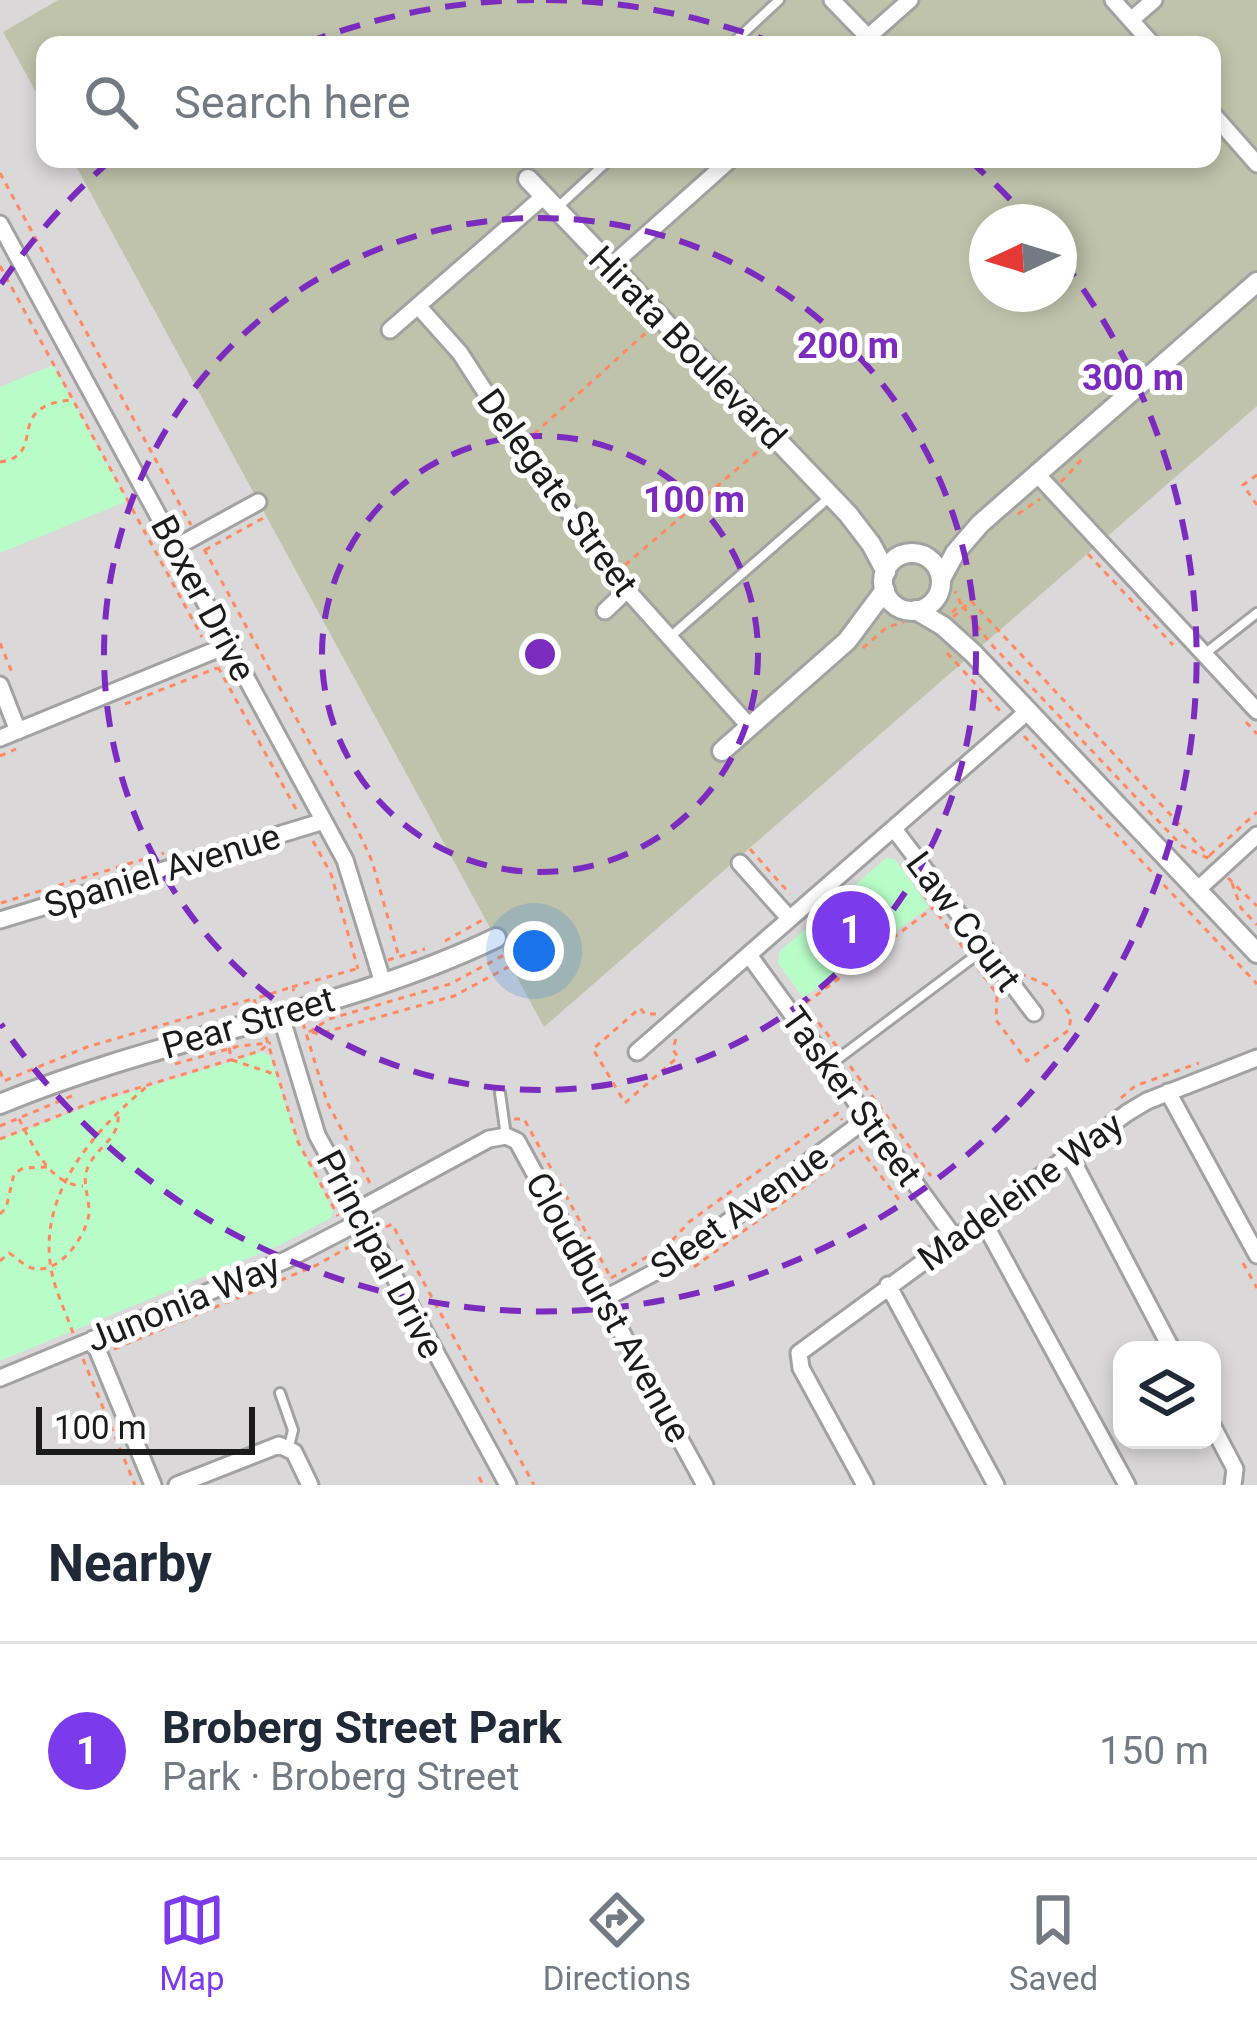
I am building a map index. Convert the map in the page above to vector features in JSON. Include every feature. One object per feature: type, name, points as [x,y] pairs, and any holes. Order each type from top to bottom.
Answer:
[{"type":"street","points":[[832,0],[860,36]]},
{"type":"street","points":[[870,36],[910,0]]},
{"type":"street","points":[[1113,0],[1145,36]]},
{"type":"street","points":[[1131,20],[1154,0]]},
{"type":"street","points":[[1221,123],[1257,164]]},
{"type":"street","points":[[611,266],[721,168]]},
{"type":"street","name":"Hirata Boulevard","points":[[528,178],[848,514],[872,544],[885,581]]},
{"type":"street","points":[[390,330],[550,203]]},
{"type":"street","name":"Boxer Drive","points":[[0,224],[324,821],[353,881],[382,983]]},
{"type":"street","points":[[722,751],[853,646],[908,609],[930,605],[945,586],[955,553],[980,524],[1257,282]]},
{"type":"street","name":"Delegate Street","points":[[418,307],[460,353],[520,447],[627,590],[750,727]]},
{"type":"street","points":[[1036,473],[1257,711]]},
{"type":"street","points":[[176,547],[201,543],[263,509]]},
{"type":"street","name":"Hirata Boulevard","points":[[848,514],[884,542],[915,555]]},
{"type":"street","points":[[853,646],[897,558],[915,555],[980,524]]},
{"type":"street","points":[[915,555],[933,562],[945,586],[951,616],[974,652],[1257,953]]},
{"type":"street","points":[[885,581],[908,609],[951,616]]},
{"type":"street","points":[[605,611],[627,590]]},
{"type":"street","points":[[0,738],[21,738],[214,660],[228,645]]},
{"type":"street","points":[[0,685],[21,738]]},
{"type":"street","points":[[637,1052],[1028,710]]},
{"type":"street","name":"Spaniel Avenue","points":[[0,920],[324,821]]},
{"type":"street","name":"Law Court","points":[[893,829],[1034,1013]]},
{"type":"street","points":[[1196,891],[1257,835]]},
{"type":"street","points":[[745,856],[789,918]]},
{"type":"street","name":"Pear Street","points":[[0,1104],[104,1064],[501,946]]},
{"type":"street","name":"Tasker Street","points":[[749,955],[954,1238]]},
{"type":"street","name":"Principal Drive","points":[[280,1013],[317,1135],[508,1485]]},
{"type":"street","name":"Madeleine Way","points":[[865,1485],[801,1368],[799,1353],[1127,1113],[1257,1058]]},
{"type":"street","points":[[1168,1092],[1257,1255]]},
{"type":"street","name":"Sleet Avenue","points":[[611,1289],[674,1262],[869,1118]]},
{"type":"street","name":"Cloudburst Avenue","points":[[364,1222],[506,1127],[611,1289],[705,1485]]},
{"type":"street","points":[[1070,1154],[1167,1341]]},
{"type":"street","points":[[982,1220],[1127,1485]]},
{"type":"street","name":"Junonia Way","points":[[0,1378],[286,1260],[364,1222]]},
{"type":"street","points":[[888,1285],[996,1485]]},
{"type":"street","points":[[86,1342],[153,1485]]},
{"type":"street","points":[[1221,1442],[1235,1469],[1233,1485]]},
{"type":"street","points":[[177,1485],[267,1448],[289,1448],[310,1485]]},
{"type":"lane","points":[[741,36],[779,0]]},
{"type":"lane","points":[[550,203],[598,168]]},
{"type":"lane","points":[[670,637],[831,496]]},
{"type":"lane","points":[[1204,655],[1257,613]]},
{"type":"lane","points":[[831,1064],[982,950]]},
{"type":"lane","name":"Cloudburst Avenue","points":[[500,1093],[506,1127]]},
{"type":"lane","points":[[280,1393],[293,1430],[289,1448]]},
{"type":"path","points":[[0,173],[372,861],[400,957]]},
{"type":"path","points":[[0,266],[331,874],[358,969]]},
{"type":"path","points":[[520,447],[662,319]]},
{"type":"path","points":[[0,462],[12,460],[24,448],[38,408],[73,400]]},
{"type":"path","points":[[615,573],[774,437]]},
{"type":"path","points":[[1016,515],[1067,477],[1094,443]]},
{"type":"path","points":[[1257,475],[1243,485],[1257,505]]},
{"type":"path","points":[[201,543],[263,509]]},
{"type":"path","points":[[945,586],[951,616],[990,643],[1183,846],[1210,858]]},
{"type":"path","points":[[853,646],[899,622],[918,621],[930,631],[971,601],[1210,858]]},
{"type":"path","points":[[120,706],[214,660]]},
{"type":"path","points":[[1012,724],[1257,984]]},
{"type":"path","points":[[0,755],[21,738]]},
{"type":"path","points":[[1210,858],[1257,812]]},
{"type":"path","points":[[0,903],[162,854]]},
{"type":"path","points":[[745,856],[792,896]]},
{"type":"path","points":[[1257,906],[1231,881],[1241,908],[1257,925]]},
{"type":"path","points":[[805,1004],[933,908]]},
{"type":"path","points":[[501,946],[450,984],[329,1019],[310,1031],[318,1034],[454,996],[512,965]]},
{"type":"path","points":[[0,1071],[2,1082],[86,1047],[254,999]]},
{"type":"path","points":[[0,1139],[151,1083],[260,1051],[269,1043],[239,1046],[163,1067]]},
{"type":"path","points":[[232,1060],[277,1075]]},
{"type":"path","points":[[135,1485],[86,1342],[51,1267],[50,1229],[80,1157],[118,1111],[151,1083]]},
{"type":"path","points":[[0,1126],[82,1092]]},
{"type":"path","points":[[0,1261],[9,1253],[31,1268],[51,1267],[72,1249],[89,1212],[88,1167],[116,1133],[118,1111]]},
{"type":"path","points":[[506,1127],[524,1119],[611,1289],[670,1244],[688,1222],[838,1113],[850,1132]]},
{"type":"path","points":[[888,1117],[932,1176]]},
{"type":"path","points":[[19,1118],[49,1167],[66,1184],[85,1186]]},
{"type":"path","points":[[678,1276],[860,1147],[899,1200]]},
{"type":"path","points":[[0,1214],[14,1174],[23,1168],[49,1167]]},
{"type":"path","points":[[114,1349],[315,1266],[364,1222],[392,1224],[534,1485]]},
{"type":"path","points":[[479,1477],[483,1485]]},
{"type":"shaded area","points":[[0,0],[58,0],[3,32],[36,92],[36,168],[77,168],[544,1026],[597,168],[1221,168],[1221,36],[1257,0],[1257,1485],[0,1485]]},
{"type":"shaded area","points":[[58,0],[1257,0],[1257,406],[544,1027],[77,168],[1221,168],[1221,36],[36,36],[36,92],[3,32]]},
{"type":"green space","points":[[53,365],[127,501],[0,553],[0,387]]},
{"type":"green space","points":[[886,858],[895,859],[929,907],[803,998],[778,963],[779,952]]},
{"type":"green space","points":[[262,1052],[270,1056],[296,1137],[333,1211],[331,1218],[280,1245],[0,1361],[0,1140],[99,1102]]},
{"type":"place","name":"Broberg Street Park","points":[[851,930]]}]
